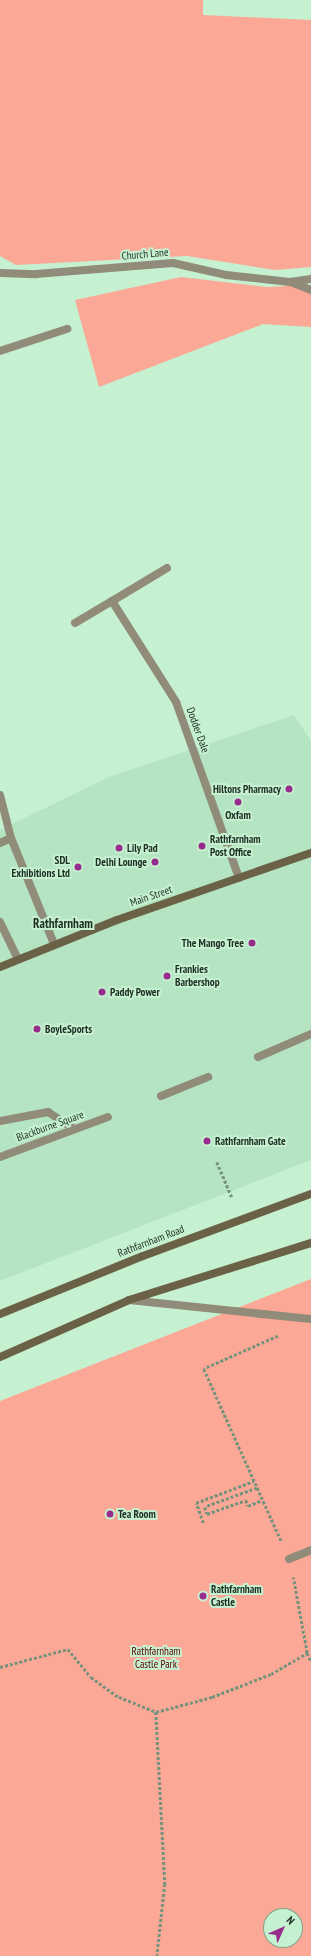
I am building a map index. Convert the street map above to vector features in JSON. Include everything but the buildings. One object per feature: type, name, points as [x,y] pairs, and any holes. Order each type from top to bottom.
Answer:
[{"type":"main road","name":"Main Street","points":[[0,967],[54,944],[311,853]]},
{"type":"main road","name":"Rathfarnham Road","points":[[0,1314],[143,1256],[311,1194]]},
{"type":"main road","points":[[0,1357],[129,1300],[311,1243]]},
{"type":"street","name":"Church Lane","points":[[0,273],[36,274],[173,263],[226,275],[290,282],[311,279]]},
{"type":"street","name":"Church Lane","points":[[290,282],[311,290]]},
{"type":"street","points":[[0,351],[66,329]]},
{"type":"street","points":[[75,623],[167,568]]},
{"type":"street","name":"Dodder Dale","points":[[112,601],[176,702],[239,878]]},
{"type":"street","points":[[0,795],[11,838],[54,944]]},
{"type":"street","points":[[0,843],[11,838]]},
{"type":"street","points":[[0,922],[18,959]]},
{"type":"street","points":[[258,1057],[311,1034]]},
{"type":"street","points":[[161,1096],[189,1086],[208,1077]]},
{"type":"street","points":[[0,1121],[48,1112],[74,1129]]},
{"type":"street","name":"Blackburne Square","points":[[0,1157],[108,1117]]},
{"type":"street","points":[[129,1300],[311,1319]]},
{"type":"street","points":[[289,1559],[311,1550]]},
{"type":"path","points":[[217,1162],[232,1197]]},
{"type":"path","points":[[293,1318],[288,1332],[204,1369],[289,1559],[307,1653],[311,1662]]},
{"type":"path","points":[[203,1523],[196,1503],[254,1481]]},
{"type":"path","points":[[257,1488],[205,1508],[207,1514],[246,1500],[248,1506],[262,1500]]},
{"type":"path","points":[[0,1667],[68,1649],[91,1677],[119,1697],[156,1712],[263,1677],[307,1653]]},
{"type":"path","points":[[156,1712],[165,1884],[157,1956]]},
{"type":"shaded area","points":[[294,715],[311,741],[311,1160],[0,1281],[0,830],[111,776]]},
{"type":"green space","points":[[0,0],[203,0],[203,15],[311,20],[311,267],[275,270],[187,256],[16,265],[0,256]]},
{"type":"green space","points":[[181,277],[267,287],[311,285],[311,327],[263,324],[99,387],[75,300]]},
{"type":"green space","name":"Rathfarnham Castle Park","points":[[311,1279],[311,1956],[0,1956],[0,1401]]},
{"type":"place","name":"Hiltons Pharmacy","points":[[289,789]]},
{"type":"place","name":"Oxfam","points":[[238,802]]},
{"type":"place","name":"Rathfarnham Post Office","points":[[202,846]]},
{"type":"place","name":"Lily Pad","points":[[119,848]]},
{"type":"place","name":"Delhi Lounge","points":[[155,862]]},
{"type":"place","name":"SDL Exhibitions Ltd","points":[[78,867]]},
{"type":"place","name":"The Mango Tree","points":[[252,943]]},
{"type":"place","name":"Frankies Barbershop","points":[[167,976]]},
{"type":"place","name":"Paddy Power","points":[[102,992]]},
{"type":"place","name":"BoyleSports","points":[[37,1029]]},
{"type":"place","name":"Rathfarnham Gate","points":[[207,1141]]},
{"type":"place","name":"Tea Room","points":[[110,1514]]},
{"type":"place","name":"Rathfarnham Castle","points":[[203,1596]]},
{"type":"district","name":"Rathfarnham","points":[[63,924]]}]
